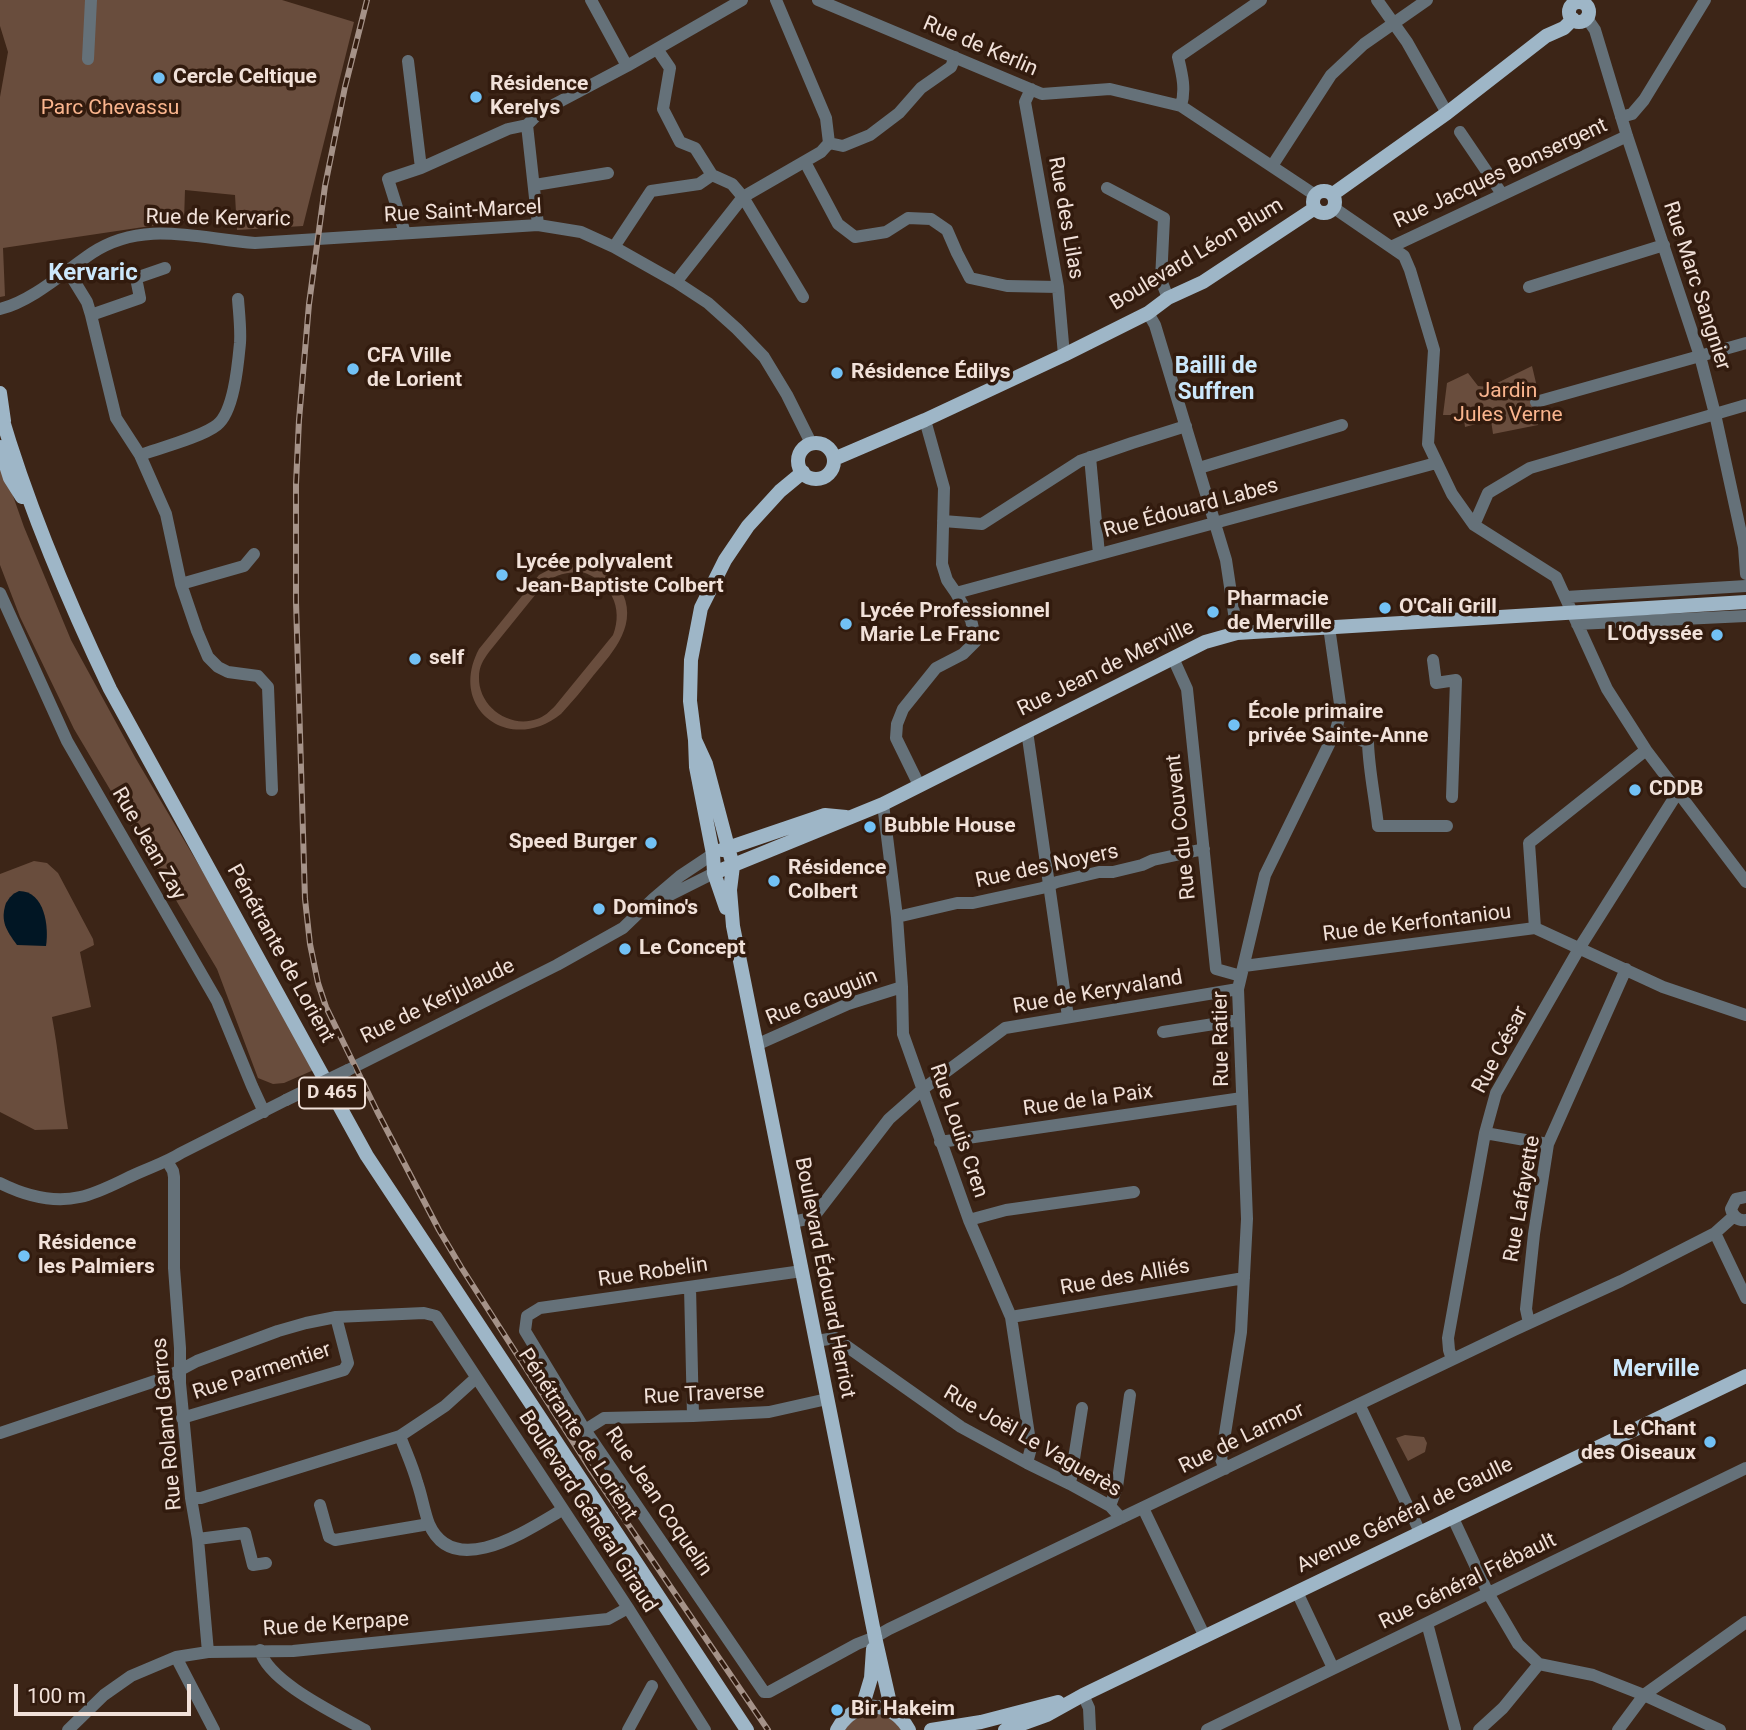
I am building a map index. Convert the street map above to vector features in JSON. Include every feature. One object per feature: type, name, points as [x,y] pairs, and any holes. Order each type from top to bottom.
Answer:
[{"type":"main road","points":[[1334,201],[1581,9]]},
{"type":"main road","name":"Boulevard Léon Blum","points":[[834,459],[925,420],[1148,313],[1168,298],[1203,282],[1315,202],[1317,211],[1328,213],[1334,201]]},
{"type":"main road","points":[[0,393],[5,429]]},
{"type":"main road","name":"Pénétrante de Lorient","points":[[0,411],[36,520],[79,624],[115,699],[367,1156],[747,1730]]},
{"type":"main road","points":[[811,443],[826,446],[834,459],[830,471],[820,478],[807,476],[798,463],[800,453],[811,443]]},
{"type":"main road","points":[[0,447],[10,478],[36,520]]},
{"type":"main road","points":[[733,866],[713,854],[696,766],[690,701],[691,660],[701,608],[725,560],[748,526],[780,491],[803,472]]},
{"type":"main road","name":"Rue Jean de Merville","points":[[883,804],[1205,642],[1237,633],[1575,618],[1746,602]]},
{"type":"main road","points":[[695,740],[706,764],[728,847]]},
{"type":"main road","name":"Rue de Kerjulaude","points":[[714,873],[883,804]]},
{"type":"main road","name":"Rue de Kerjulaude","points":[[713,854],[825,816],[851,817]]},
{"type":"main road","name":"Boulevard Édouard Herriot","points":[[728,847],[733,866],[730,890],[733,926],[874,1637],[892,1712]]},
{"type":"main road","name":"Boulevard Édouard Herriot","points":[[713,854],[714,873],[733,926]]},
{"type":"main road","name":"Avenue Général de Gaulle","points":[[1005,1730],[1047,1715],[1452,1516],[1746,1376]]},
{"type":"main road","name":"Boulevard Édouard Herriot","points":[[862,1708],[871,1678],[874,1637]]},
{"type":"main road","name":"Avenue Général de Gaulle","points":[[931,1730],[981,1722],[1083,1695]]},
{"type":"main road","points":[[837,1730],[846,1717],[862,1708],[878,1707],[901,1718],[909,1730]]},
{"type":"street","points":[[88,59],[91,0]]},
{"type":"street","points":[[591,0],[627,66]]},
{"type":"street","points":[[405,233],[388,179],[421,168],[508,129],[527,125],[540,112],[742,0]]},
{"type":"street","points":[[776,0],[826,118],[830,143]]},
{"type":"street","name":"Rue de Kerlin","points":[[818,0],[1042,94],[1110,89],[1181,106],[1272,166],[1315,202]]},
{"type":"street","points":[[1181,106],[1184,96],[1183,79],[1178,57],[1261,0]]},
{"type":"street","points":[[1377,0],[1394,23],[1447,113]]},
{"type":"street","points":[[1272,166],[1331,75],[1364,44],[1427,0]]},
{"type":"street","points":[[1622,117],[1632,114],[1644,100],[1704,0]]},
{"type":"street","name":"Rue Marc Sangnier","points":[[1581,9],[1595,30],[1700,356],[1744,547],[1746,573]]},
{"type":"street","points":[[657,49],[670,68],[663,109],[680,142],[695,148],[712,175],[732,184],[743,197],[803,297]]},
{"type":"street","points":[[830,143],[843,146],[870,135],[899,113],[921,88],[951,67],[955,57]]},
{"type":"street","points":[[408,61],[421,168]]},
{"type":"street","name":"Rue des Lilas","points":[[1031,89],[1026,102],[1058,287],[1064,355]]},
{"type":"street","points":[[527,125],[538,225]]},
{"type":"street","points":[[1460,132],[1502,194]]},
{"type":"street","name":"Rue Jacques Bonsergent","points":[[1391,247],[1627,136]]},
{"type":"street","points":[[676,282],[743,197],[805,162],[830,143]]},
{"type":"street","points":[[805,162],[838,224],[855,237],[886,232],[908,218],[931,219],[947,230],[971,278],[1007,286],[1058,287]]},
{"type":"street","points":[[535,185],[608,173]]},
{"type":"street","points":[[614,247],[651,191],[699,184],[712,175]]},
{"type":"street","points":[[1107,188],[1164,218],[1161,280],[1168,298]]},
{"type":"street","points":[[1334,201],[1404,256],[1410,270],[1434,350],[1428,444],[1452,494],[1475,525],[1556,577],[1607,690],[1646,750],[1678,792],[1742,865],[1746,882]]},
{"type":"street","name":"Rue Saint-Marcel","points":[[318,238],[538,225],[581,232],[676,282],[708,303],[737,329],[764,357],[811,443]]},
{"type":"street","name":"Rue de Kervaric","points":[[5,308],[50,284],[94,252],[120,240],[143,235],[182,233],[255,243],[318,238]]},
{"type":"street","points":[[1529,287],[1664,245]]},
{"type":"street","points":[[91,315],[141,298],[136,278],[165,268]]},
{"type":"street","points":[[68,271],[87,302],[116,418],[140,456],[166,514],[181,584],[208,657],[228,672],[258,676],[268,687],[272,790]]},
{"type":"street","points":[[140,456],[210,430],[220,423],[227,412],[240,341],[238,299]]},
{"type":"street","points":[[1148,313],[1155,325],[1230,579],[1237,633]]},
{"type":"street","points":[[1536,402],[1746,343]]},
{"type":"street","points":[[1475,525],[1488,493],[1530,468],[1746,405]]},
{"type":"street","points":[[919,785],[896,738],[897,724],[903,709],[936,668],[963,654],[975,640],[971,620],[947,580],[942,564],[944,488],[925,420]]},
{"type":"street","points":[[1199,468],[1342,425]]},
{"type":"street","points":[[943,521],[982,524],[1080,461],[1186,426]]},
{"type":"street","points":[[1090,457],[1099,554]]},
{"type":"street","name":"Rue Édouard Labes","points":[[956,593],[1436,463]]},
{"type":"street","points":[[181,584],[244,566],[254,554]]},
{"type":"street","points":[[1566,597],[1746,586]]},
{"type":"street","name":"Rue Jean Zay","points":[[0,593],[67,741],[218,1001],[264,1112]]},
{"type":"street","points":[[1575,618],[1746,616]]},
{"type":"street","name":"Rue Ratier","points":[[1225,1469],[1221,1459],[1241,1332],[1247,1219],[1239,1020],[1241,977],[1265,875],[1336,730],[1341,711],[1329,627]]},
{"type":"street","name":"Rue du Couvent","points":[[1173,658],[1187,689],[1216,969],[1241,977]]},
{"type":"street","points":[[1433,660],[1436,683],[1456,680],[1452,797]]},
{"type":"street","points":[[1336,730],[1368,743],[1369,772],[1373,783],[1378,826],[1447,826]]},
{"type":"street","points":[[1027,731],[1068,1017]]},
{"type":"street","points":[[1535,928],[1529,843],[1646,750]]},
{"type":"street","name":"Rue César","points":[[1452,1359],[1448,1338],[1485,1133],[1496,1093],[1580,947],[1678,792]]},
{"type":"street","name":"Rue Louis Cren","points":[[883,804],[897,917],[903,1034],[969,1220],[1011,1317],[1031,1448],[1027,1463]]},
{"type":"street","name":"Rue des Noyers","points":[[897,917],[957,903],[973,903],[1099,872],[1114,872],[1204,849]]},
{"type":"street","name":"Rue de Kerjulaude","points":[[0,1183],[34,1196],[79,1197],[109,1187],[167,1161],[557,965],[623,928],[680,876],[713,854]]},
{"type":"street","name":"Rue de Kerjulaude","points":[[653,899],[664,898],[714,873]]},
{"type":"street","name":"Rue de Kerfontaniou","points":[[1241,977],[1535,928],[1663,987],[1746,1015]]},
{"type":"street","name":"Rue Lafayette","points":[[1529,1323],[1526,1309],[1548,1144],[1626,969]]},
{"type":"street","name":"Rue de Keryvaland","points":[[792,1222],[815,1215],[889,1119],[923,1089],[1005,1028],[1068,1017],[1241,977]]},
{"type":"street","name":"Rue Gauguin","points":[[756,1045],[848,1004],[902,987]]},
{"type":"street","points":[[1163,1032],[1239,1020]]},
{"type":"street","name":"Rue de la Paix","points":[[940,1142],[1242,1098]]},
{"type":"street","points":[[1485,1133],[1548,1144]]},
{"type":"street","name":"Rue Roland Garros","points":[[167,1161],[173,1171],[175,1192],[174,1268],[180,1384],[208,1652]]},
{"type":"street","points":[[969,1220],[1006,1210],[1134,1192]]},
{"type":"street","points":[[1740,1218],[1732,1205],[1736,1199],[1745,1195]]},
{"type":"street","name":"Rue de Larmor","points":[[764,1692],[769,1692],[857,1644],[1621,1281],[1740,1218]]},
{"type":"street","points":[[1715,1233],[1746,1298]]},
{"type":"street","name":"Rue Robelin","points":[[525,1331],[527,1316],[540,1308],[802,1272]]},
{"type":"street","name":"Rue des Alliés","points":[[1011,1317],[1244,1278]]},
{"type":"street","points":[[690,1287],[693,1416]]},
{"type":"street","name":"Boulevard Général Giraud","points":[[337,1317],[425,1313],[436,1316],[705,1730]]},
{"type":"street","points":[[0,1433],[167,1377],[197,1361],[278,1331],[337,1317]]},
{"type":"street","name":"Rue Parmentier","points":[[183,1418],[344,1370],[348,1363],[337,1317]]},
{"type":"street","name":"Rue Jean Coquelin","points":[[525,1331],[585,1430],[764,1692]]},
{"type":"street","name":"Rue Joël Le Vaguerès","points":[[816,1341],[835,1338],[961,1427],[1110,1506],[1121,1518]]},
{"type":"street","points":[[191,1498],[201,1498],[400,1436],[445,1406],[476,1378]]},
{"type":"street","points":[[1110,1506],[1117,1487],[1130,1395]]},
{"type":"street","name":"Rue Traverse","points":[[585,1430],[604,1418],[769,1412],[827,1399]]},
{"type":"street","points":[[1359,1404],[1420,1532]]},
{"type":"street","points":[[1070,1484],[1082,1408]]},
{"type":"street","points":[[400,1436],[417,1480],[429,1524],[437,1536],[448,1545],[466,1549],[495,1546],[562,1510]]},
{"type":"street","name":"Rue Général Frébault","points":[[1207,1730],[1746,1468]]},
{"type":"street","points":[[320,1504],[329,1537],[335,1540],[429,1524]]},
{"type":"street","points":[[1143,1508],[1205,1637]]},
{"type":"street","points":[[1452,1516],[1488,1593],[1518,1644],[1539,1664],[1593,1675],[1720,1730]]},
{"type":"street","points":[[198,1538],[245,1533],[253,1565],[267,1563]]},
{"type":"street","points":[[1297,1592],[1333,1668]]},
{"type":"street","name":"Rue de Kerpape","points":[[68,1730],[104,1695],[131,1676],[176,1657],[208,1652],[293,1651],[608,1619],[628,1608]]},
{"type":"street","points":[[1618,1730],[1644,1695],[1746,1622]]},
{"type":"street","points":[[1427,1623],[1455,1729]]},
{"type":"street","points":[[260,1650],[284,1683],[365,1730]]},
{"type":"street","points":[[176,1657],[214,1730]]},
{"type":"street","points":[[1479,1730],[1503,1708],[1539,1664]]},
{"type":"street","points":[[628,1730],[652,1686]]},
{"type":"street","points":[[1083,1695],[1089,1708],[1090,1730]]},
{"type":"green space","name":"Parc Chevassu","points":[[0,0],[282,0],[354,22],[303,226],[237,230],[235,195],[185,190],[184,221],[3,248],[5,296],[0,297],[0,97],[8,52],[0,26]]},
{"type":"green space","name":"Jardin Jules Verne","points":[[1532,366],[1537,387],[1527,390],[1538,425],[1493,434],[1491,420],[1465,427],[1464,419],[1443,415],[1447,383],[1468,373],[1478,386],[1489,387]]},
{"type":"green space","points":[[0,459],[24,527],[71,640],[136,759],[316,1069],[284,1083],[273,1084],[258,1078],[217,969],[74,729],[20,617],[0,565]]},
{"type":"green space","points":[[574,563],[592,565],[617,583],[627,613],[622,636],[609,657],[561,714],[542,725],[522,730],[504,727],[489,719],[477,707],[471,690],[471,671],[479,649],[539,575]],"holes":[[[571,572],[592,576],[600,581],[612,596],[617,615],[613,635],[555,706],[544,715],[537,719],[516,721],[497,713],[480,688],[480,670],[487,655],[544,584]]]},
{"type":"green space","points":[[34,861],[47,863],[58,873],[94,945],[80,952],[91,1007],[52,1017],[68,1129],[35,1130],[0,1112],[0,874]]},
{"type":"green space","points":[[1405,1435],[1424,1437],[1427,1443],[1425,1452],[1408,1461],[1396,1438]]},
{"type":"green space","points":[[873,1713],[890,1717],[903,1730],[845,1730],[857,1718]]},
{"type":"water","points":[[19,891],[35,897],[40,903],[46,920],[46,946],[17,945],[7,930],[4,920],[6,903]]},
{"type":"railway","points":[[367,0],[345,87],[325,186],[309,304],[299,420],[296,602],[305,899],[318,983],[326,1007],[377,1111],[461,1267],[589,1467],[768,1730]]},
{"type":"place","name":"Cercle Celtique","points":[[159,78]]},
{"type":"place","name":"Résidence Kerelys","points":[[476,97]]},
{"type":"place","name":"CFA Ville de Lorient","points":[[353,369]]},
{"type":"place","name":"Résidence Édilys","points":[[837,373]]},
{"type":"place","name":"Lycée polyvalent Jean-Baptiste Colbert","points":[[502,575]]},
{"type":"place","name":"O'Cali Grill","points":[[1385,608]]},
{"type":"place","name":"Pharmacie de Merville","points":[[1213,612]]},
{"type":"place","name":"Lycée Professionnel Marie Le Franc","points":[[846,624]]},
{"type":"place","name":"L'Odyssée","points":[[1717,635]]},
{"type":"place","name":"self","points":[[415,659]]},
{"type":"place","name":"École primaire privée Sainte-Anne","points":[[1234,725]]},
{"type":"place","name":"CDDB","points":[[1635,790]]},
{"type":"place","name":"Bubble House","points":[[870,827]]},
{"type":"place","name":"Speed Burger","points":[[651,843]]},
{"type":"place","name":"Résidence Colbert","points":[[774,881]]},
{"type":"place","name":"Domino's","points":[[599,909]]},
{"type":"place","name":"Le Concept","points":[[625,949]]},
{"type":"place","name":"Résidence les Palmiers","points":[[24,1256]]},
{"type":"place","name":"Le Chant des Oiseaux","points":[[1710,1442]]},
{"type":"place","name":"Bir Hakeim","points":[[837,1710]]},
{"type":"district","name":"Kervaric","points":[[93,274]]},
{"type":"district","name":"Bailli de Suffren","points":[[1216,380]]},
{"type":"district","name":"Merville","points":[[1656,1370]]}]
